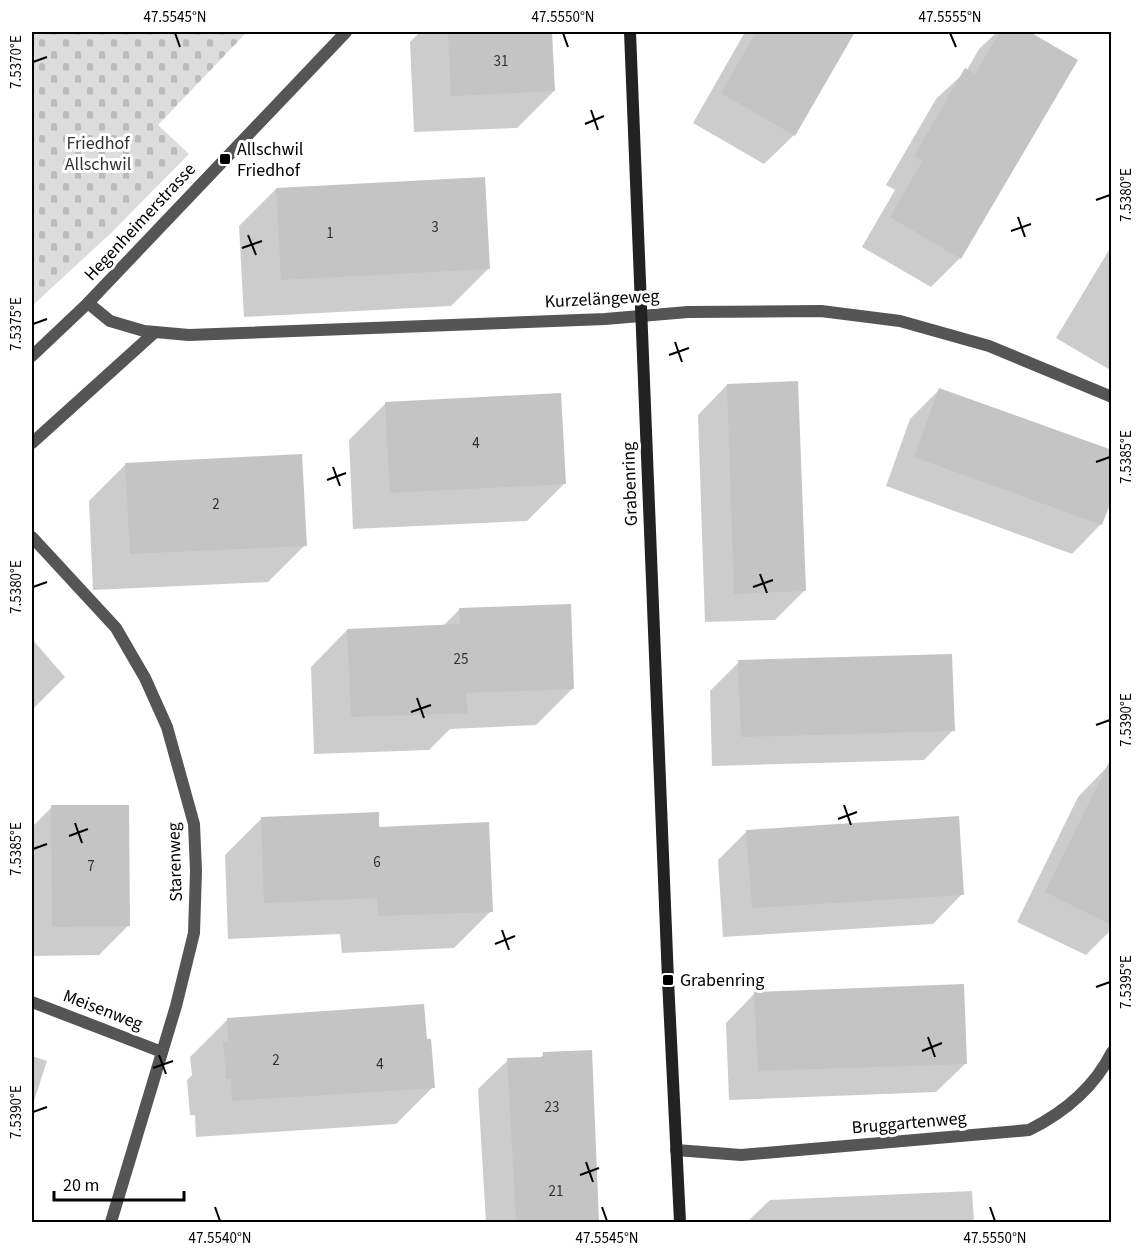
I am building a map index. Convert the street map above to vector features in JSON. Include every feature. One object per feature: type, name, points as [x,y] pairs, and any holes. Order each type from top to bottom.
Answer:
[{"type":"main road","name":"Grabenring","points":[[630,32],[680,1222]]},
{"type":"street","name":"Hegenheimerstrasse","points":[[32,356],[88,303],[346,32]]},
{"type":"street","name":"Kurzelängeweg","points":[[88,303],[110,321],[155,332],[189,335],[641,317],[688,312],[822,311],[900,321],[989,346],[1112,397]]},
{"type":"street","points":[[32,443],[155,332]]},
{"type":"street","name":"Starenweg","points":[[32,537],[116,628],[145,678],[167,727],[194,824],[196,871],[194,933],[162,1052],[111,1222]]},
{"type":"street","name":"Meisenweg","points":[[32,1002],[162,1052]]},
{"type":"street","name":"Bruggartenweg","points":[[676,1150],[741,1155],[1029,1130],[1054,1118],[1081,1095],[1105,1065],[1112,1052]]},
{"type":"green space","name":"Friedhof Allschwil","points":[[32,32],[247,32],[158,125],[189,154],[110,234],[32,306]]},
{"type":"building","points":[[448,32],[552,32],[555,91],[451,96]]},
{"type":"building","points":[[756,32],[855,32],[795,136],[721,93]]},
{"type":"building","points":[[1000,32],[1030,32],[1078,60],[961,259],[890,217],[923,160],[914,156],[965,68],[975,74]]},
{"type":"building","points":[[485,177],[490,269],[281,280],[276,188]]},
{"type":"building","points":[[798,381],[806,591],[734,594],[727,384]]},
{"type":"building","points":[[939,388],[1112,450],[1112,499],[1102,525],[914,457]]},
{"type":"building","points":[[561,393],[566,484],[390,493],[385,402]]},
{"type":"building","points":[[302,454],[307,546],[130,554],[125,463]]},
{"type":"building","points":[[571,604],[574,689],[466,693],[468,713],[351,717],[347,629],[460,624],[459,608]]},
{"type":"building","points":[[952,654],[955,731],[741,737],[738,660]]},
{"type":"building","points":[[1112,756],[1112,925],[1045,892]]},
{"type":"building","points":[[51,805],[129,805],[130,926],[52,927]]},
{"type":"building","points":[[379,812],[379,827],[489,822],[493,912],[378,916],[377,898],[264,903],[261,817]]},
{"type":"building","points":[[959,816],[964,895],[752,908],[746,830]]},
{"type":"building","points":[[964,984],[967,1064],[758,1071],[754,992]]},
{"type":"building","points":[[424,1004],[427,1039],[431,1039],[435,1088],[232,1101],[231,1079],[226,1079],[223,1041],[228,1041],[227,1018]]},
{"type":"building","points":[[592,1050],[599,1222],[516,1222],[507,1058],[543,1057],[543,1052]]},
{"type":"place","name":"Allschwil Friedhof","points":[[225,159]]},
{"type":"place","name":"Grabenring","points":[[668,980]]}]
